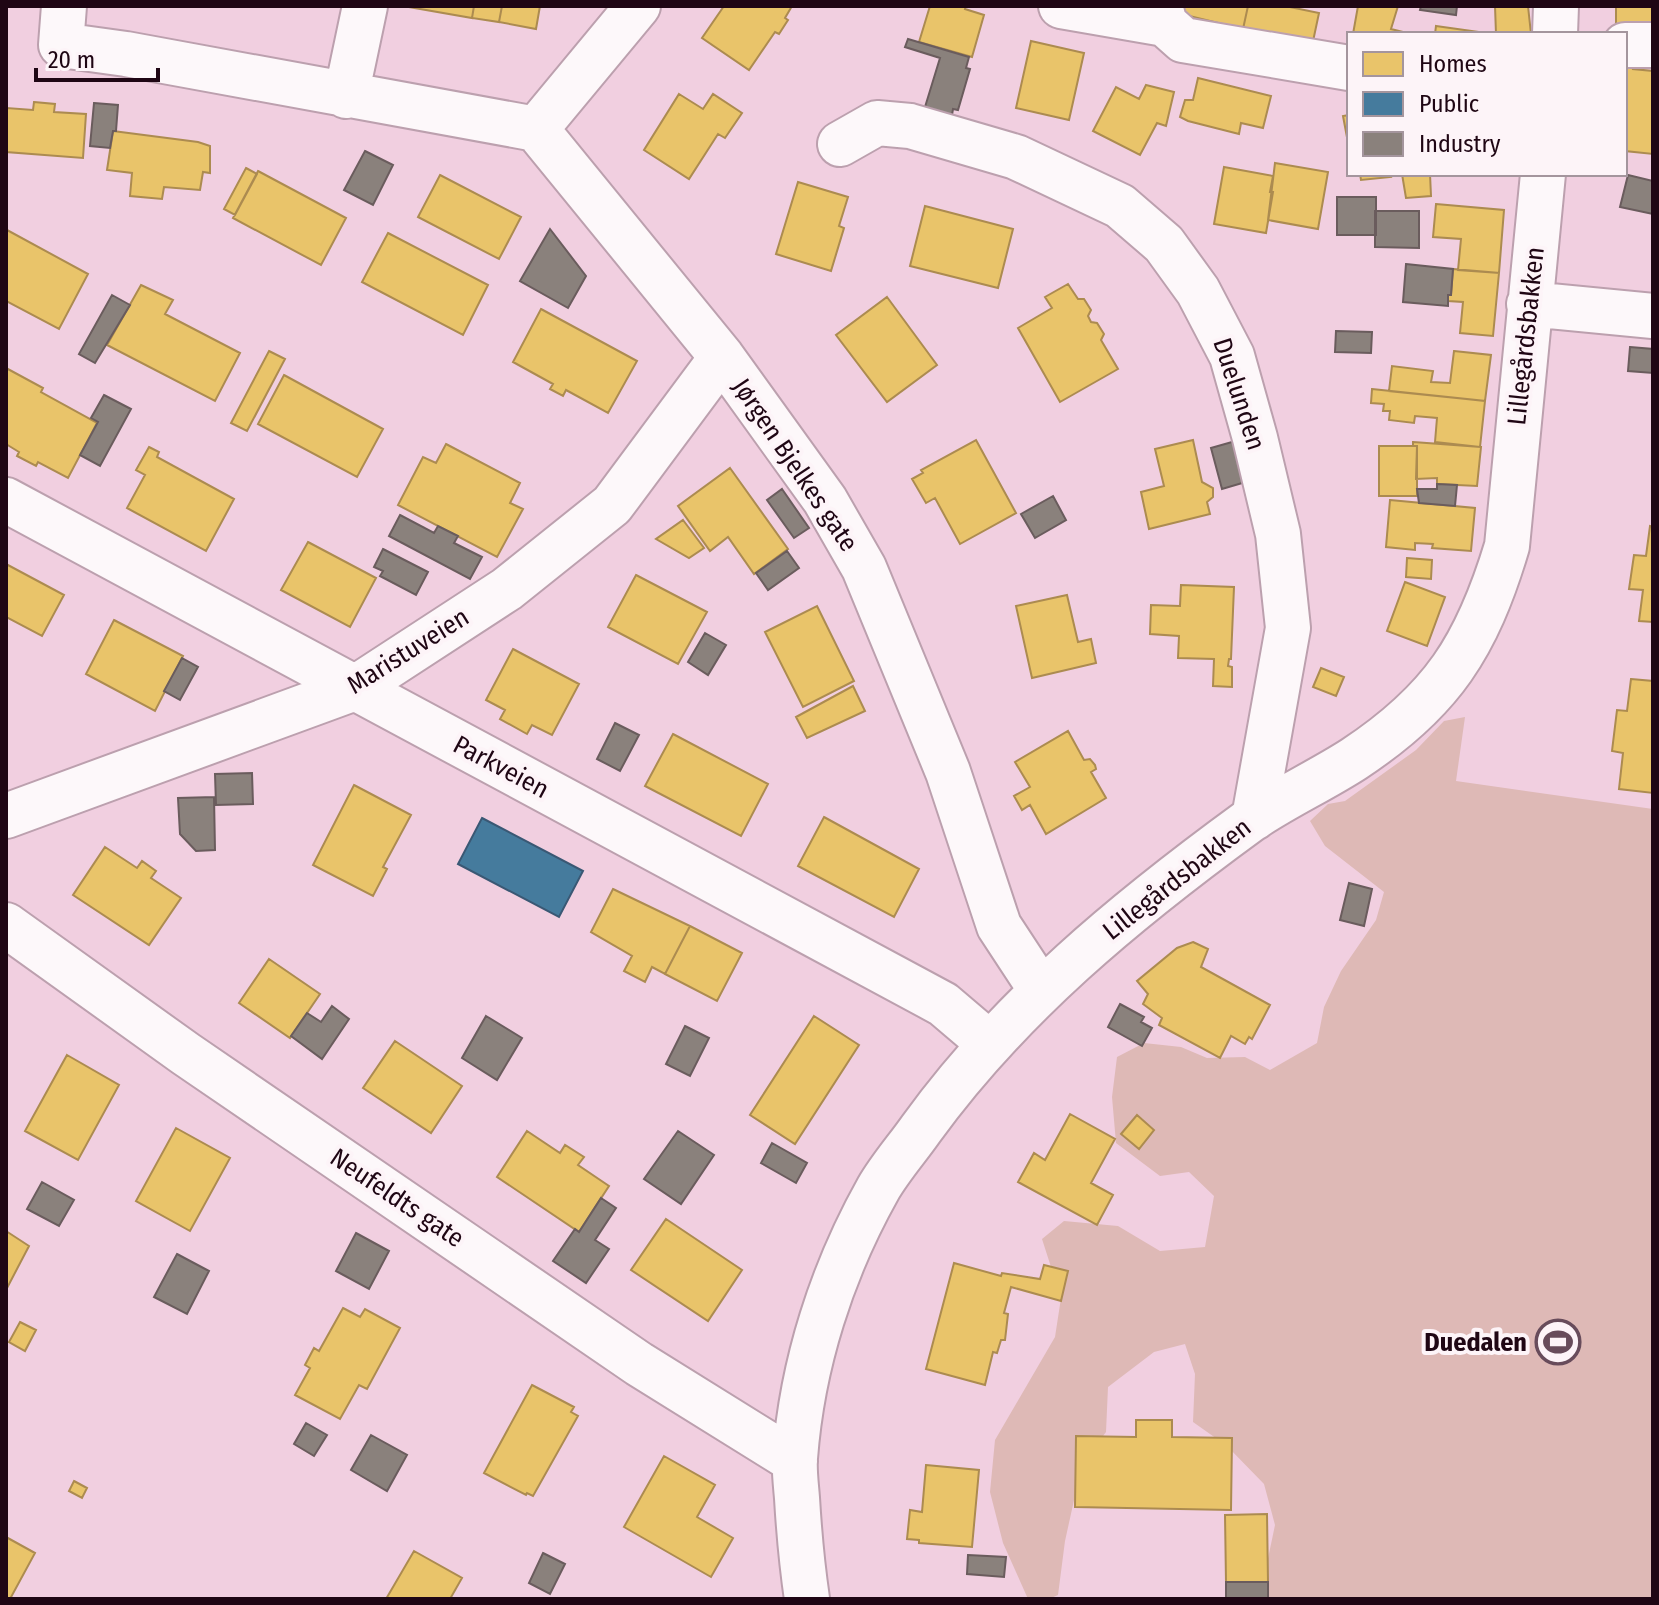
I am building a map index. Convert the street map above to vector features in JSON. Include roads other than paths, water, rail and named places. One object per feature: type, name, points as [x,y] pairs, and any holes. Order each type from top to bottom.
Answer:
[{"type":"street","points":[[64,6],[61,45],[126,54],[536,129],[638,6]]},
{"type":"street","points":[[346,96],[365,6]]},
{"type":"street","points":[[1061,6],[1163,15],[1183,40],[1347,68]]},
{"type":"street","points":[[1555,32],[1556,6]]},
{"type":"street","points":[[1627,45],[1653,45]]},
{"type":"street","name":"Duelunden","points":[[840,144],[877,123],[910,126],[1016,157],[1120,206],[1164,244],[1198,291],[1232,356],[1255,438],[1278,534],[1288,628],[1254,818]]},
{"type":"street","name":"Jørgen Bjelkes gate","points":[[536,129],[722,357],[825,500],[864,568],[948,772],[999,926],[1041,990]]},
{"type":"street","name":"Lillegårdsbakken","points":[[807,1599],[801,1558],[795,1461],[806,1377],[835,1276],[879,1187],[949,1091],[1041,990],[1156,891],[1254,818],[1355,759],[1419,710],[1455,667],[1477,631],[1507,546],[1543,176]]},
{"type":"street","points":[[1529,304],[1653,316]]},
{"type":"street","name":"Maristuveien","points":[[6,816],[355,688],[507,589],[612,505],[722,357]]},
{"type":"street","name":"Parkveien","points":[[6,500],[943,1004],[990,1044]]},
{"type":"street","name":"Neufeldts gate","points":[[6,925],[186,1054],[639,1364],[795,1461]]},
{"type":"place","name":"Duedalen","points":[[1558,1342]]}]
